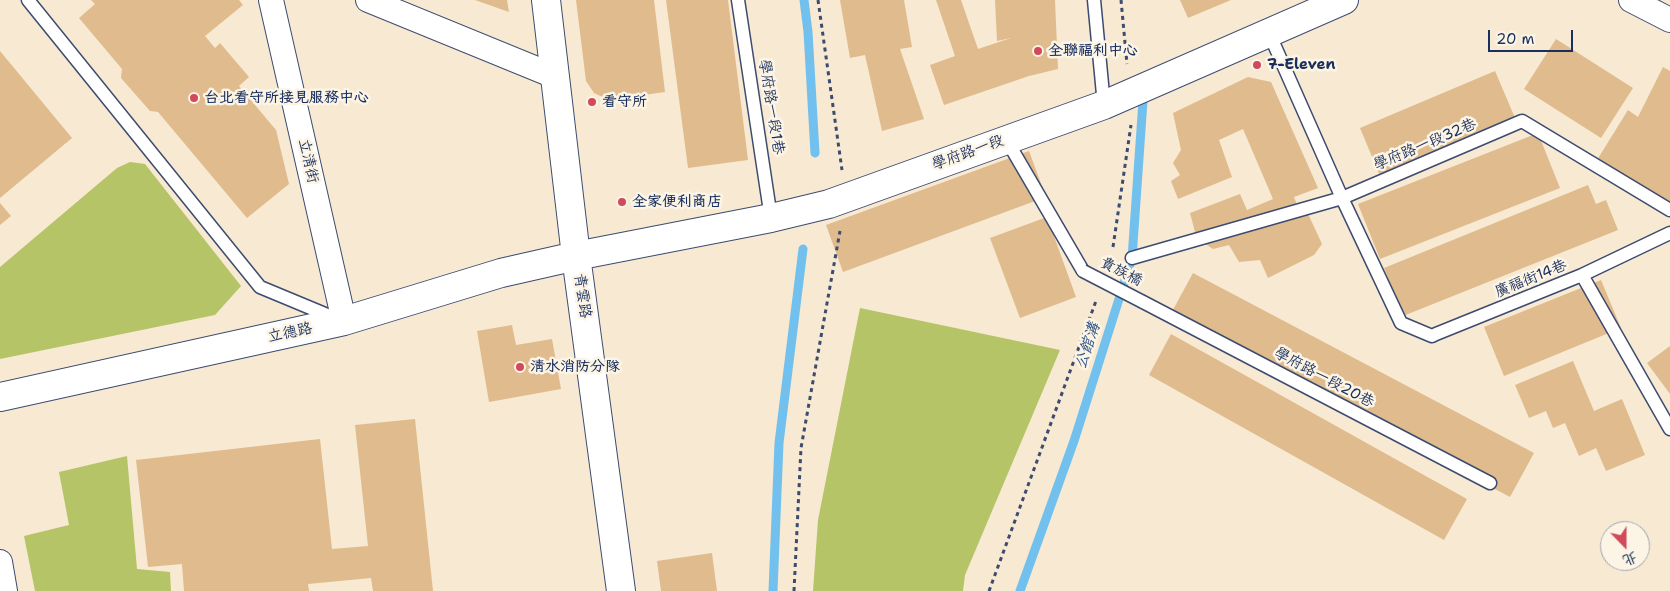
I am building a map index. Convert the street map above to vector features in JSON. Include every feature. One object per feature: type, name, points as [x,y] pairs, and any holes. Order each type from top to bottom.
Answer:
[{"type":"street","name":"立清街","points":[[271,0],[344,321]]},
{"type":"street","points":[[368,0],[554,76]]},
{"type":"street","name":"青雲路","points":[[546,0],[576,256],[621,591]]},
{"type":"street","name":"學府路一段","points":[[576,256],[771,218],[830,204],[1104,105],[1344,0]]},
{"type":"street","points":[[1631,0],[1670,20]]},
{"type":"street","name":"立德路","points":[[0,397],[344,321],[501,273],[576,256]]},
{"type":"street","points":[[0,562],[5,591]]},
{"type":"lane","points":[[28,0],[260,288],[344,321]]},
{"type":"lane","name":"學府路一段1巷","points":[[738,0],[771,218]]},
{"type":"lane","points":[[1094,0],[1104,105]]},
{"type":"lane","points":[[1269,33],[1342,198]]},
{"type":"lane","name":"學府路一段32巷","points":[[1132,258],[1342,198],[1522,121],[1670,210]]},
{"type":"lane","name":"貴族橋","points":[[1006,139],[1083,272],[1143,302]]},
{"type":"lane","name":"廣福街14巷","points":[[1342,198],[1401,323],[1432,336],[1582,275],[1664,238],[1670,233]]},
{"type":"lane","points":[[1582,275],[1670,429]]},
{"type":"lane","name":"學府路一段20巷","points":[[1143,302],[1490,483]]},
{"type":"path","points":[[794,591],[801,448],[846,198],[818,0]]},
{"type":"path","points":[[1120,0],[1127,66]]},
{"type":"path","points":[[1112,251],[1131,124]]},
{"type":"path","points":[[989,591],[1097,297]]},
{"type":"green space","points":[[130,162],[145,164],[241,286],[215,315],[0,359],[0,267],[117,168]]},
{"type":"green space","points":[[860,308],[1060,350],[965,575],[963,591],[813,591],[818,520]]},
{"type":"green space","points":[[127,456],[137,569],[170,572],[171,591],[35,591],[24,536],[69,525],[59,472]]},
{"type":"building","name":"台北看守所接見服務中心","points":[[91,0],[239,0],[243,5],[205,36],[215,48],[220,43],[249,77],[239,86],[276,130],[289,184],[247,218],[158,112],[150,111],[121,78],[122,69],[79,18],[95,4]]},
{"type":"building","points":[[475,0],[507,0],[509,12]]},
{"type":"building","points":[[576,0],[654,0],[665,92],[609,100],[594,93],[586,81]]},
{"type":"building","points":[[666,0],[728,0],[748,160],[688,168]]},
{"type":"building","points":[[840,0],[904,0],[912,47],[900,49],[924,119],[882,131],[865,55],[850,58]]},
{"type":"building","points":[[936,0],[961,0],[978,49],[1011,38],[997,41],[995,0],[1055,0],[1058,69],[1029,76],[944,105],[930,65],[955,56]]},
{"type":"building","points":[[1180,0],[1231,0],[1188,18]]},
{"type":"building","points":[[1556,39],[1633,88],[1601,138],[1524,89]]},
{"type":"building","points":[[0,51],[72,138],[0,198]]},
{"type":"building","points":[[1663,67],[1670,71],[1670,205],[1597,160],[1628,110],[1638,117]]},
{"type":"building","points":[[1495,71],[1518,125],[1383,183],[1360,128]]},
{"type":"building","points":[[1248,77],[1271,82],[1318,188],[1294,197],[1297,205],[1303,203],[1322,244],[1314,255],[1268,278],[1260,260],[1239,262],[1229,245],[1213,249],[1201,241],[1195,232],[1190,213],[1240,194],[1247,210],[1273,199],[1243,129],[1219,140],[1232,177],[1178,199],[1171,181],[1180,175],[1173,163],[1181,150],[1173,113]]},
{"type":"building","points":[[1538,133],[1560,188],[1380,259],[1358,204]]},
{"type":"building","points":[[1029,151],[1046,197],[843,272],[826,225]]},
{"type":"building","points":[[1588,185],[1596,204],[1606,200],[1618,230],[1403,316],[1384,268]]},
{"type":"building","points":[[0,203],[11,216],[0,225]]},
{"type":"building","points":[[1047,217],[1076,297],[1020,318],[990,238]]},
{"type":"building","points":[[1193,273],[1534,453],[1510,497],[1169,317]]},
{"type":"building","points":[[1601,280],[1621,328],[1504,376],[1484,327]]},
{"type":"building","name":"清水消防分隊","points":[[512,325],[516,345],[552,339],[561,389],[489,402],[477,331]]},
{"type":"building","points":[[1171,334],[1467,499],[1444,540],[1149,375]]},
{"type":"building","points":[[1670,346],[1670,394],[1647,363]]},
{"type":"building","points":[[1573,361],[1594,411],[1622,399],[1645,455],[1606,471],[1596,448],[1579,456],[1565,423],[1553,428],[1546,411],[1529,418],[1515,385]]},
{"type":"building","points":[[415,419],[433,591],[373,591],[371,578],[308,584],[309,591],[184,591],[182,564],[148,567],[136,460],[320,439],[332,549],[368,546],[355,425]]},
{"type":"building","points":[[712,553],[717,591],[661,591],[657,561]]},
{"type":"waterway","points":[[804,0],[808,32],[815,153]]},
{"type":"waterway","name":"公館溝","points":[[1020,591],[1074,441],[1132,258],[1143,101]]},
{"type":"waterway","points":[[773,591],[779,443],[803,249]]},
{"type":"place","name":"全聯福利中心","points":[[1038,51]]},
{"type":"place","name":"7-Eleven","points":[[1257,65]]},
{"type":"place","name":"台北看守所接見服務中心","points":[[194,98]]},
{"type":"place","name":"看守所","points":[[592,102]]},
{"type":"place","name":"全家便利商店","points":[[622,202]]},
{"type":"place","name":"清水消防分隊","points":[[520,367]]}]
